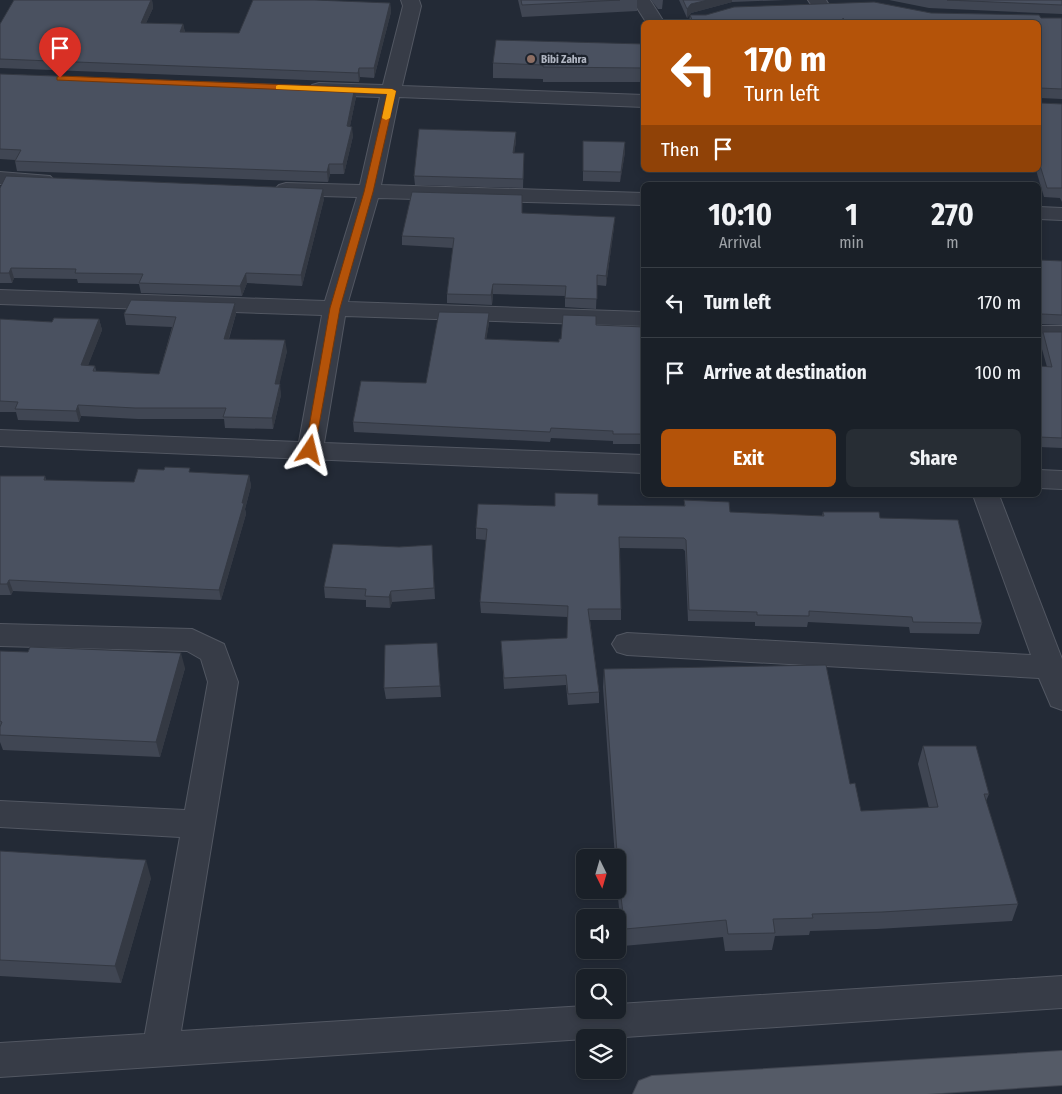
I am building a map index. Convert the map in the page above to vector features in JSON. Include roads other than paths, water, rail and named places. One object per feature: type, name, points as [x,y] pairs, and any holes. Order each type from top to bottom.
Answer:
[{"type":"main road","points":[[652,1094],[1062,1068]]},
{"type":"street","points":[[640,0],[654,20]]},
{"type":"street","points":[[310,450],[335,308],[369,192],[392,91],[404,4]]},
{"type":"street","points":[[297,88],[641,101]]},
{"type":"street","points":[[0,178],[60,180]]},
{"type":"street","points":[[269,188],[641,199]]},
{"type":"street","points":[[1041,213],[1062,214]]},
{"type":"street","points":[[0,297],[641,319]]},
{"type":"street","points":[[1041,333],[1062,333]]},
{"type":"street","points":[[0,438],[641,464]]},
{"type":"street","points":[[1041,479],[1062,480]]},
{"type":"street","points":[[987,497],[1062,698]]},
{"type":"street","points":[[0,635],[192,640],[214,652],[223,682],[160,1049]]},
{"type":"street","points":[[627,644],[1050,667]]},
{"type":"street","points":[[0,814],[198,824]]},
{"type":"street","points":[[0,1060],[1062,992]]},
{"type":"place","name":"Bibi Zahra","points":[[531,59]]}]
